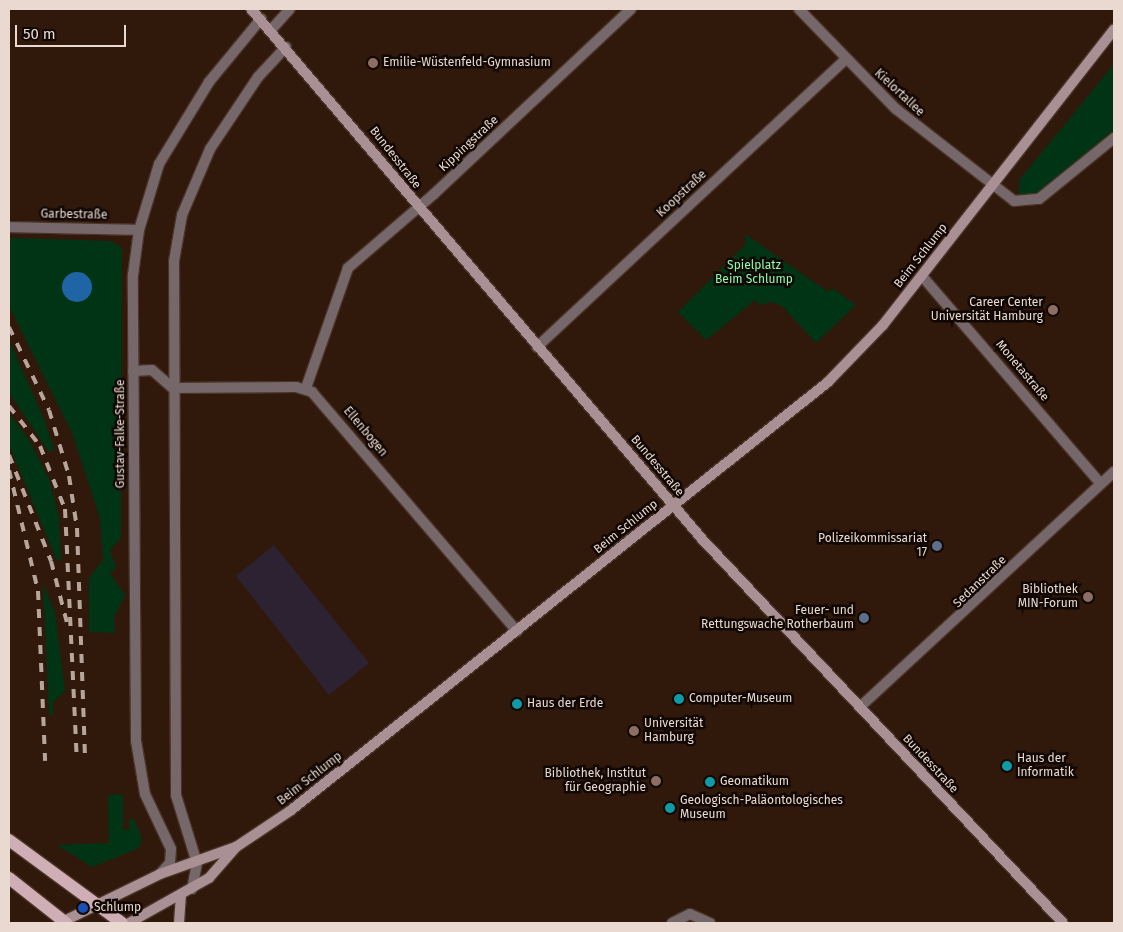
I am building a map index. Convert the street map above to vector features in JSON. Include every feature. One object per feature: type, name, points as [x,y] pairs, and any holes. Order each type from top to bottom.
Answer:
[{"type":"main road","name":"Bundesstraße","points":[[251,9],[286,46],[537,347],[674,506],[1062,923]]},
{"type":"main road","name":"Beim Schlump","points":[[63,923],[95,904],[160,874],[196,859],[236,847],[300,804],[674,506],[846,365],[922,276],[1114,29]]},
{"type":"main road","points":[[9,840],[122,923]]},
{"type":"main road","name":"Beim Schlump","points":[[129,923],[192,889],[220,870],[236,847]]},
{"type":"main road","points":[[9,878],[63,923]]},
{"type":"main road","points":[[179,923],[181,895]]},
{"type":"street","points":[[272,30],[290,9]]},
{"type":"street","name":"Kippingstraße","points":[[306,388],[348,268],[419,207],[631,9]]},
{"type":"street","name":"Kielortallee","points":[[799,9],[846,59],[912,123],[992,185]]},
{"type":"street","name":"Gustav-Falke-Straße","points":[[160,874],[170,863],[171,849],[145,794],[136,741],[133,275],[139,230],[150,187],[174,134],[261,19]]},
{"type":"street","points":[[192,889],[196,859],[176,795],[174,261],[191,190],[224,125],[286,46]]},
{"type":"street","name":"Koopstraße","points":[[537,347],[846,59]]},
{"type":"street","points":[[992,185],[1014,201],[1033,202],[1114,138]]},
{"type":"street","name":"Garbestraße","points":[[9,227],[139,230]]},
{"type":"street","name":"Monetastraße","points":[[922,276],[1100,483]]},
{"type":"street","points":[[133,371],[152,370],[173,388],[306,388]]},
{"type":"street","name":"Ellenbogen","points":[[306,388],[320,398],[517,631]]},
{"type":"street","name":"Sedanstraße","points":[[860,707],[1114,472]]},
{"type":"street","points":[[672,923],[690,914],[710,923]]},
{"type":"shaded area","points":[[274,545],[369,663],[329,695],[236,576]]},
{"type":"green space","points":[[1114,64],[1114,130],[1033,198],[1018,197],[1020,179]]},
{"type":"green space","name":"Spielplatz Beim Schlump","points":[[745,234],[827,291],[834,289],[856,305],[816,343],[782,306],[770,302],[760,305],[755,300],[706,340],[678,312],[746,244]]},
{"type":"green space","points":[[9,238],[112,241],[122,248],[121,538],[110,550],[116,568],[110,573],[125,595],[114,617],[115,633],[89,632],[89,578],[103,560],[100,519],[73,435],[9,306]]},
{"type":"green space","points":[[9,340],[44,419],[54,449],[49,452],[9,393]]},
{"type":"green space","points":[[9,413],[29,440],[49,479],[59,517],[61,560],[57,561],[9,445]]},
{"type":"green space","points":[[43,583],[55,613],[65,691],[53,702],[53,715],[49,715]]},
{"type":"green space","points":[[123,794],[123,830],[129,830],[129,819],[134,819],[142,838],[139,848],[92,867],[57,845],[109,843],[108,795]]},
{"type":"water","points":[[77,272],[88,276],[92,287],[88,298],[77,302],[66,298],[62,287],[66,276]]},
{"type":"railway","points":[[9,327],[49,410],[69,476],[77,528],[85,760]]},
{"type":"railway","points":[[9,406],[40,446],[65,509],[77,760]]},
{"type":"railway","points":[[9,455],[51,561],[67,623]]},
{"type":"railway","points":[[9,470],[38,591],[45,761]]},
{"type":"place","name":"Emilie-Wüstenfeld-Gymnasium","points":[[373,63]]},
{"type":"place","name":"Career Center Universität Hamburg","points":[[1053,310]]},
{"type":"place","name":"Polizeikommissariat 17","points":[[937,546]]},
{"type":"place","name":"Bibliothek MIN-Forum","points":[[1088,597]]},
{"type":"place","name":"Feuer- und Rettungswache Rotherbaum","points":[[864,618]]},
{"type":"place","name":"Computer-Museum","points":[[679,699]]},
{"type":"place","name":"Haus der Erde","points":[[517,704]]},
{"type":"place","name":"Universität Hamburg","points":[[634,731]]},
{"type":"place","name":"Haus der Informatik","points":[[1007,766]]},
{"type":"place","name":"Bibliothek, Institut für Geographie","points":[[656,781]]},
{"type":"place","name":"Geomatikum","points":[[710,782]]},
{"type":"place","name":"Geologisch-Paläontologisches Museum","points":[[670,808]]},
{"type":"place","name":"Schlump","points":[[83,908]]}]
